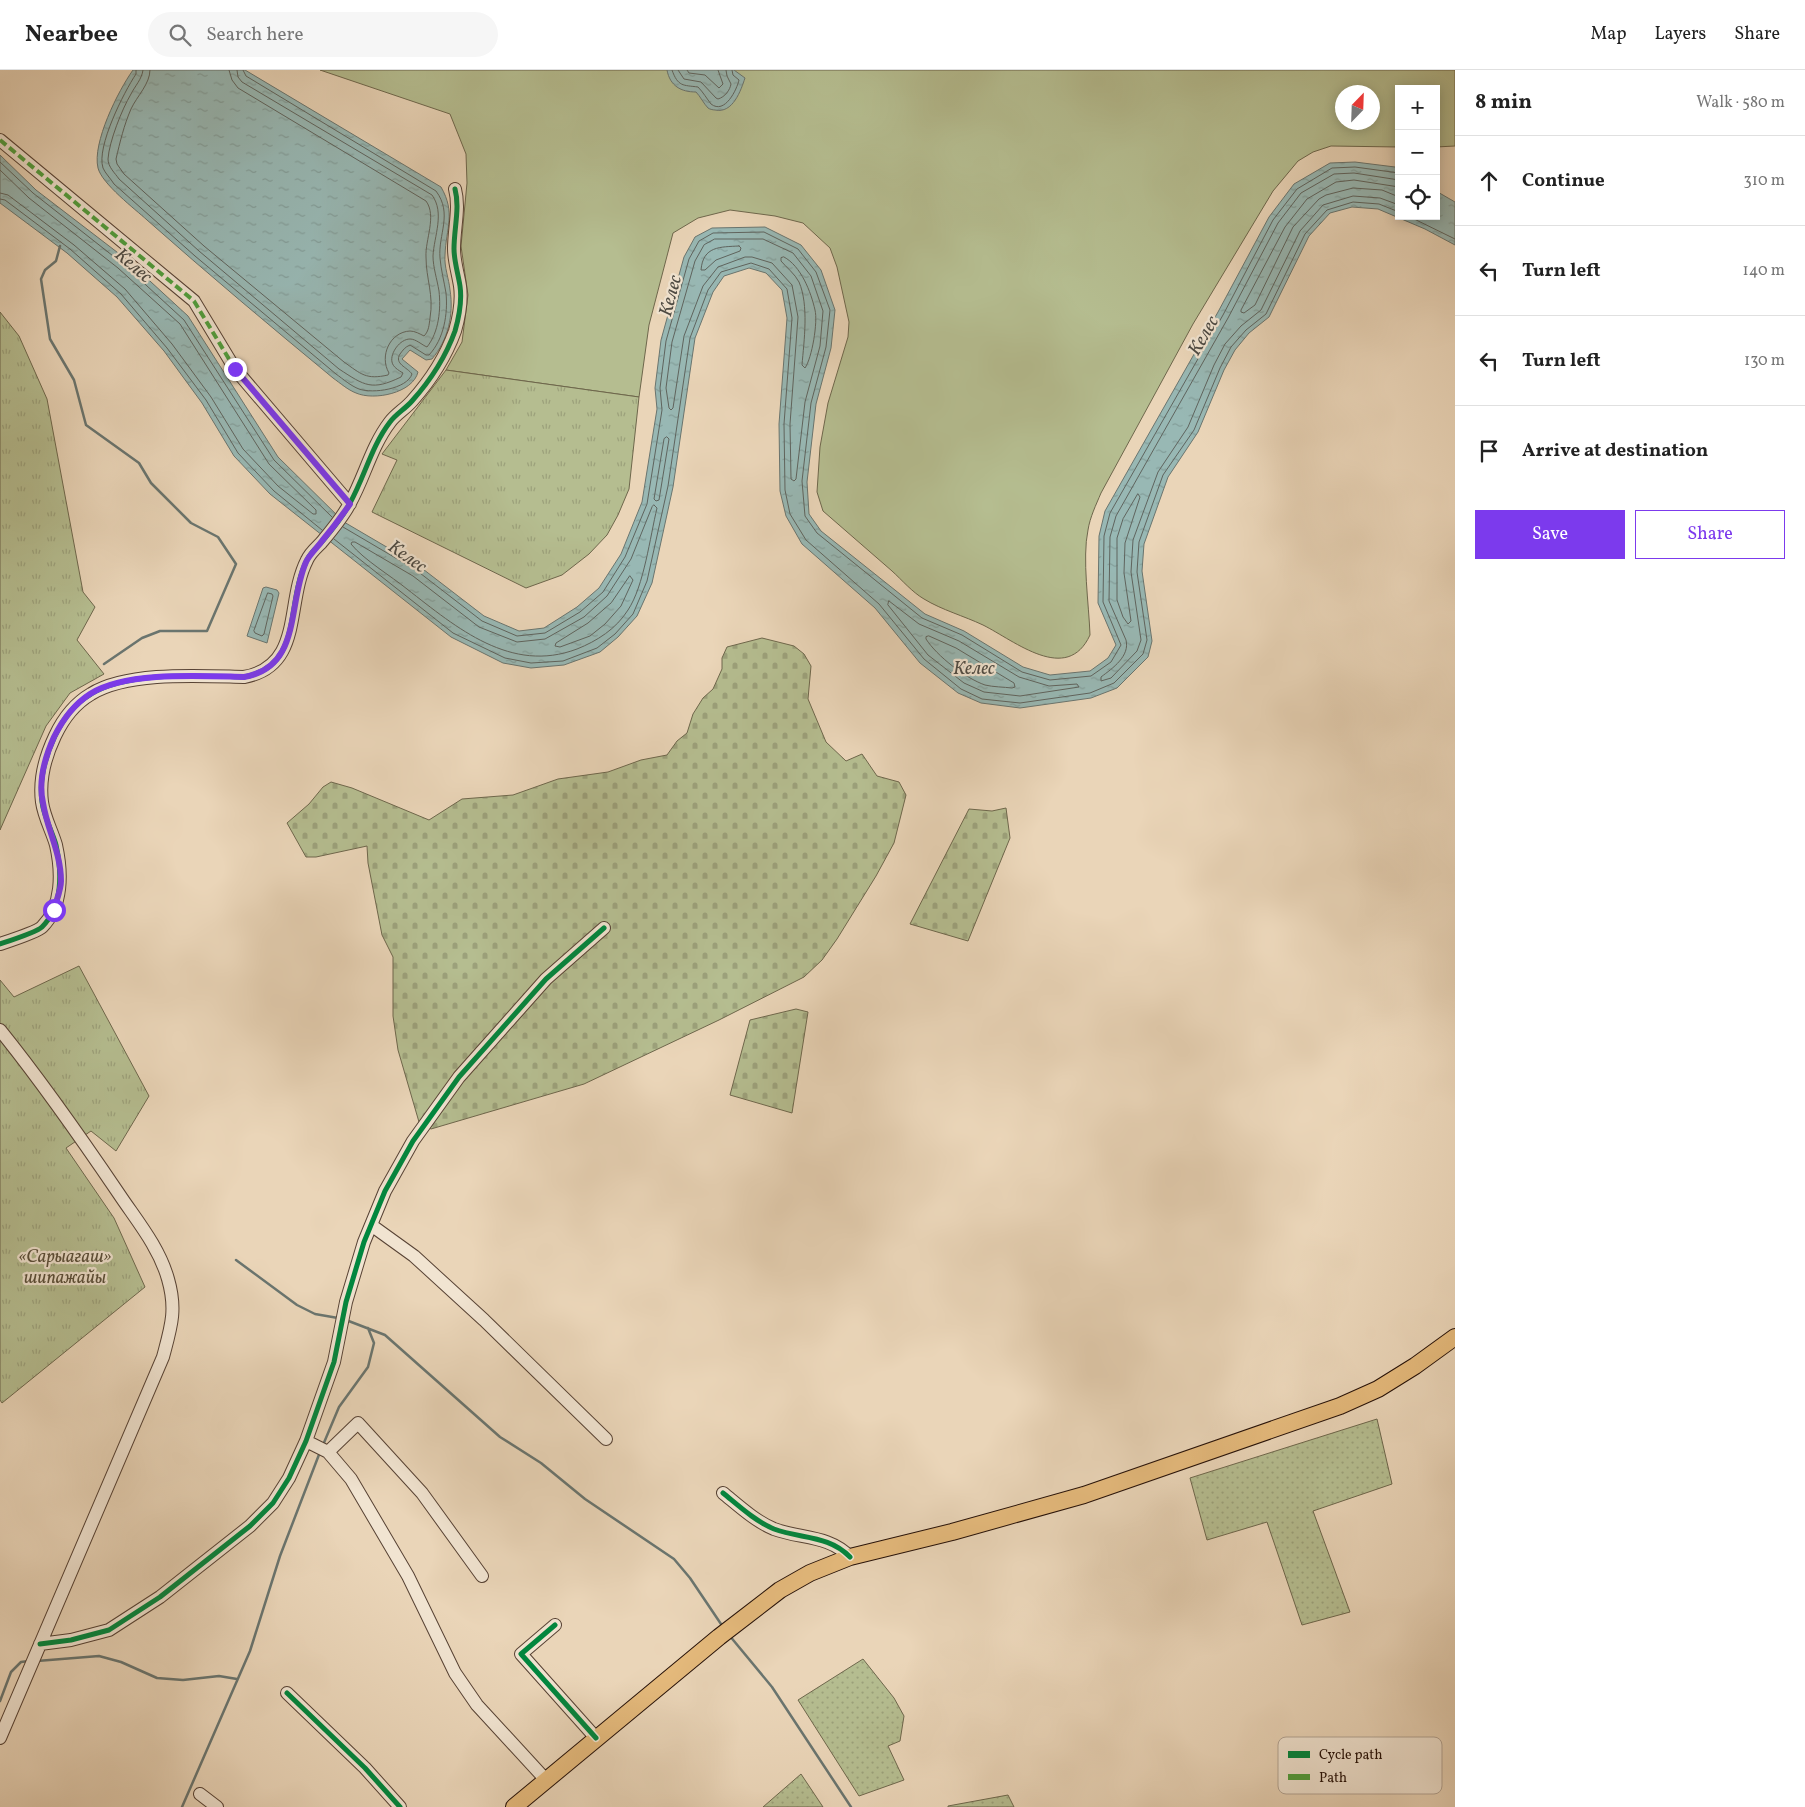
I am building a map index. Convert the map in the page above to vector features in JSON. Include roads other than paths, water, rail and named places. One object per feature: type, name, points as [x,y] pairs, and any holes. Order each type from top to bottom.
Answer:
[{"type":"main road","points":[[514,1807],[719,1636],[780,1590],[810,1573],[850,1557],[952,1532],[1084,1494],[1340,1406],[1378,1388],[1415,1366],[1455,1337]]},
{"type":"street","points":[[0,140],[194,301],[235,369],[350,504]]},
{"type":"street","points":[[0,944],[41,928],[54,910],[61,882],[56,846],[42,803],[42,778],[47,753],[63,720],[75,706],[92,693],[114,684],[177,676],[244,677],[252,675],[268,669],[274,664],[286,646],[303,570],[312,553],[350,504],[375,444],[391,420],[412,401],[433,373],[446,351],[455,330],[460,305],[460,287],[454,248],[458,199],[455,188]]},
{"type":"street","points":[[40,1644],[71,1640],[109,1630],[160,1598],[250,1526],[273,1503],[289,1478],[306,1441],[334,1362],[346,1302],[371,1225],[385,1191],[413,1141],[459,1077],[546,980],[604,928]]},
{"type":"street","points":[[0,1030],[81,1138],[156,1248],[168,1278],[173,1302],[173,1322],[163,1357],[0,1738]]},
{"type":"street","points":[[371,1225],[414,1256],[484,1320],[606,1439]]},
{"type":"street","points":[[328,1452],[358,1423],[422,1493],[482,1576]]},
{"type":"street","points":[[306,1441],[328,1452],[351,1479],[408,1576],[455,1673],[477,1705],[546,1780]]},
{"type":"street","points":[[723,1492],[758,1521],[775,1529],[832,1543],[850,1557]]},
{"type":"street","points":[[555,1625],[521,1654],[596,1738]]},
{"type":"street","points":[[287,1693],[365,1768],[400,1807]]},
{"type":"street","points":[[200,1794],[217,1807]]},
{"type":"water","points":[[133,70],[245,70],[441,187],[446,196],[449,213],[445,259],[451,299],[450,318],[446,335],[438,352],[432,359],[426,360],[410,350],[402,359],[418,372],[415,379],[409,385],[392,393],[373,396],[356,393],[347,388],[216,280],[112,189],[98,168],[99,145],[102,132],[114,104]]},
{"type":"water","points":[[667,70],[734,70],[745,78],[731,105],[721,110],[714,110],[708,108],[696,92],[686,91],[677,87],[668,76]]},
{"type":"water","name":"Келес","points":[[0,155],[36,190],[126,259],[188,316],[278,457],[344,522],[419,566],[484,616],[519,631],[544,628],[577,607],[599,588],[621,554],[642,502],[657,409],[655,388],[661,340],[684,257],[695,237],[712,228],[765,227],[801,245],[821,270],[835,310],[831,348],[816,404],[807,482],[809,514],[821,531],[925,614],[964,631],[1023,667],[1050,675],[1090,671],[1108,658],[1116,645],[1098,603],[1099,536],[1105,511],[1218,312],[1269,217],[1294,184],[1330,163],[1355,162],[1395,167],[1395,216],[1378,209],[1352,207],[1330,213],[1309,236],[1269,317],[1249,333],[1235,350],[1224,370],[1198,432],[1168,477],[1144,544],[1142,571],[1152,641],[1148,657],[1117,688],[1091,698],[1020,708],[981,703],[958,693],[920,663],[875,608],[802,544],[786,516],[780,491],[779,424],[787,318],[782,290],[766,273],[749,268],[724,276],[713,292],[695,338],[673,487],[652,583],[637,616],[618,637],[600,652],[564,665],[531,668],[503,663],[451,637],[270,494],[234,456],[202,403],[164,351],[117,297],[67,253],[0,203]]},
{"type":"water","name":"Келес","points":[[1440,193],[1455,202],[1455,245],[1404,220],[1440,220]]},
{"type":"water","points":[[263,588],[277,590],[279,593],[267,643],[247,636]]},
{"type":"waterway","points":[[60,246],[56,261],[45,270],[41,279],[50,339],[74,380],[86,425],[139,463],[151,483],[191,523],[218,537],[236,564],[207,631],[160,631],[142,638],[104,664]]},
{"type":"waterway","points":[[236,1260],[297,1305],[315,1314],[338,1318]]},
{"type":"waterway","points":[[346,1320],[385,1335],[500,1437],[541,1463],[585,1499],[674,1559],[690,1578],[723,1627]]},
{"type":"waterway","points":[[323,1445],[339,1407],[368,1367],[374,1343],[368,1328]]},
{"type":"waterway","points":[[182,1807],[250,1651],[280,1556],[320,1452]]},
{"type":"waterway","points":[[729,1635],[772,1687],[851,1807]]},
{"type":"waterway","points":[[37,1661],[99,1656],[121,1662],[157,1678],[183,1680],[219,1676],[237,1679]]},
{"type":"waterway","points":[[0,1701],[11,1672],[21,1662],[29,1661]]},
{"type":"park label","name":"«Сарыағаш» шипажайы","points":[[65,1267]]}]
